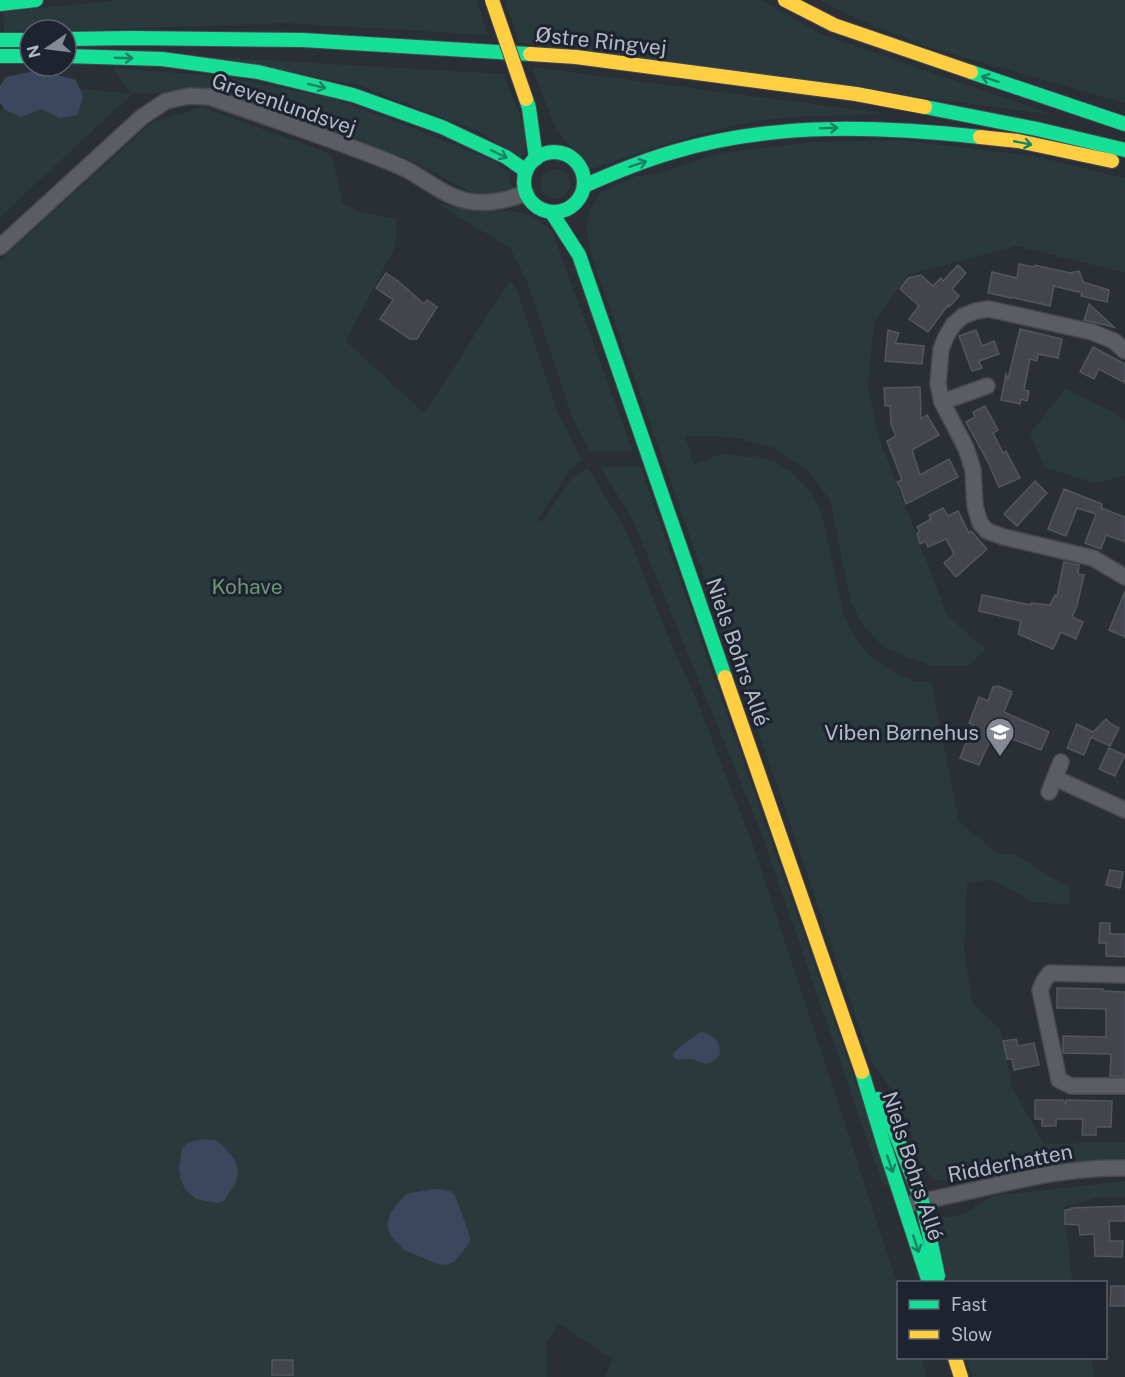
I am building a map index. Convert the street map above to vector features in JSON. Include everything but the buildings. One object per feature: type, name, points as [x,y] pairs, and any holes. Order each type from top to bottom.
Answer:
[{"type":"street","points":[[0,4],[36,0]]},
{"type":"street","points":[[492,0],[527,104],[536,159]]},
{"type":"street","points":[[785,0],[834,25],[1125,124]]},
{"type":"street","name":"Østre Ringvej","points":[[78,39],[303,40],[576,57],[856,94],[1037,129],[1125,150]]},
{"type":"street","points":[[0,40],[18,40]]},
{"type":"street","points":[[0,56],[18,56]]},
{"type":"street","points":[[78,56],[162,59],[247,70],[353,95],[442,128],[506,157],[526,171]]},
{"type":"street","name":"Grevenlundsvej","points":[[0,247],[142,117],[166,101],[189,96],[210,97],[402,167],[450,196],[469,201],[489,202],[508,200],[526,193]]},
{"type":"street","points":[[527,104],[561,153]]},
{"type":"street","points":[[584,186],[615,171],[685,148],[756,134],[829,127],[916,129],[1016,141],[1125,164]]},
{"type":"street","points":[[551,153],[561,153],[572,158],[579,165],[584,175],[584,186],[578,214],[566,210],[547,212],[536,207],[529,198],[524,182],[526,171],[536,159],[551,153]]},
{"type":"street","name":"Niels Bohrs Allé","points":[[552,213],[579,255],[859,1062],[876,1123],[929,1281]]},
{"type":"street","name":"Niels Bohrs Allé","points":[[578,214],[579,255]]},
{"type":"street","points":[[1125,351],[1114,341],[1092,332],[989,309],[976,311],[963,316],[953,325],[946,337],[941,349],[938,384],[942,402],[966,448],[973,470],[975,506],[980,523],[987,531],[1093,558],[1125,576]]},
{"type":"street","points":[[942,402],[987,386]]},
{"type":"street","points":[[1062,762],[1052,785],[1125,810]]},
{"type":"street","points":[[1125,975],[1050,973],[1040,990],[1059,1080],[1071,1086],[1125,1086]]},
{"type":"street","name":"Niels Bohrs Allé","points":[[859,1062],[892,1125],[922,1202],[939,1281]]},
{"type":"street","name":"Ridderhatten","points":[[904,1205],[1063,1171],[1125,1168]]},
{"type":"street","points":[[955,1359],[961,1377]]},
{"type":"green space","points":[[119,0],[477,0],[488,35],[285,23],[78,31],[78,18],[18,18],[18,32],[4,34],[3,12]]},
{"type":"green space","points":[[505,0],[762,0],[821,34],[1054,115],[519,43]]},
{"type":"green space","points":[[819,0],[1125,0],[1125,103],[924,46],[851,16]]},
{"type":"green space","points":[[177,55],[504,74],[530,142],[521,157],[477,131],[358,85],[287,71]]},
{"type":"green space","points":[[532,67],[888,114],[813,116],[756,121],[681,140],[589,170],[556,130]]},
{"type":"green space","points":[[113,68],[218,76],[328,97],[494,161],[508,172],[513,188],[480,197],[412,161],[329,128],[215,93],[183,91],[132,94],[0,217],[0,111],[39,84],[131,94]]},
{"type":"green space","name":"Kohave","points":[[202,107],[331,154],[343,204],[359,212],[397,219],[395,247],[346,341],[424,413],[510,281],[517,290],[558,413],[582,460],[569,471],[538,519],[542,522],[573,476],[588,468],[626,530],[669,639],[697,701],[756,853],[897,1283],[897,1359],[922,1359],[926,1377],[605,1377],[613,1359],[559,1324],[546,1342],[547,1377],[0,1377],[0,260],[153,122]]},
{"type":"green space","points":[[900,140],[1034,156],[1125,178],[1125,273],[1016,246],[908,275],[874,322],[868,386],[878,435],[947,615],[985,649],[969,666],[932,666],[884,648],[863,625],[851,603],[830,501],[808,470],[774,448],[733,437],[685,436],[694,465],[721,454],[756,456],[776,462],[792,473],[811,492],[822,514],[843,612],[852,633],[868,654],[893,672],[913,681],[931,682],[959,822],[999,854],[1014,854],[1071,889],[1069,905],[1033,902],[992,879],[967,883],[964,952],[973,1004],[1001,1031],[1012,1087],[1044,1144],[1125,1142],[1125,1161],[1101,1160],[1037,1165],[940,1181],[926,1172],[922,1166],[899,1105],[870,1059],[590,251],[587,226],[591,208],[601,192],[636,176],[654,175],[720,153],[811,142]]},
{"type":"green space","points":[[555,169],[566,173],[570,184],[566,195],[555,199],[544,195],[540,184],[544,173]]},
{"type":"green space","points":[[436,203],[469,210],[514,211],[532,216],[552,231],[633,451],[590,451],[572,418],[529,286],[510,248]]},
{"type":"green space","points":[[1065,389],[1111,411],[1125,421],[1125,476],[1094,483],[1044,467],[1030,434]]},
{"type":"green space","points":[[640,466],[891,1183],[883,1186],[761,832],[632,518],[600,467]]},
{"type":"green space","points":[[1125,1181],[1125,1197],[1097,1198],[1064,1207],[1072,1281],[947,1281],[937,1230],[942,1218],[964,1214],[992,1196]]},
{"type":"green space","points":[[967,1359],[1091,1359],[1094,1377],[972,1377]]},
{"type":"water","points":[[18,74],[18,78],[76,80],[83,96],[78,115],[60,118],[41,109],[21,117],[5,110],[0,103],[0,86],[6,77]]},
{"type":"water","points":[[703,1032],[714,1038],[719,1046],[720,1055],[712,1062],[706,1064],[692,1059],[678,1060],[673,1057],[675,1051]]},
{"type":"water","points":[[201,1139],[215,1140],[235,1160],[238,1170],[236,1183],[224,1201],[217,1203],[196,1199],[186,1190],[181,1181],[179,1169],[182,1148],[187,1143]]},
{"type":"water","points":[[438,1189],[450,1191],[455,1196],[470,1239],[454,1262],[445,1265],[404,1250],[391,1236],[388,1229],[390,1213],[404,1196],[408,1193]]},
{"type":"traffic: fast","points":[[0,4],[36,0]]},
{"type":"traffic: fast","points":[[78,39],[303,40],[530,54]]},
{"type":"traffic: fast","points":[[0,40],[18,40]]},
{"type":"traffic: fast","points":[[0,56],[18,56]]},
{"type":"traffic: fast","points":[[78,56],[162,59],[258,72],[353,95],[442,127],[506,157],[526,171]]},
{"type":"traffic: fast","points":[[971,72],[1125,124]]},
{"type":"traffic: fast","points":[[526,99],[536,159]]},
{"type":"traffic: fast","points":[[925,107],[1037,129],[1125,150]]},
{"type":"traffic: fast","points":[[584,186],[661,156],[711,142],[749,135],[787,131],[864,129],[980,137]]},
{"type":"traffic: fast","points":[[554,152],[566,154],[579,165],[584,182],[582,194],[571,207],[554,212],[542,210],[529,199],[524,182],[526,170],[537,157],[554,152]]},
{"type":"traffic: fast","points":[[552,213],[579,255],[725,677]]},
{"type":"traffic: fast","points":[[862,1072],[929,1281]]},
{"type":"traffic: fast","points":[[878,1099],[892,1125],[922,1201],[938,1276]]},
{"type":"traffic: slow","points":[[492,0],[526,99]]},
{"type":"traffic: slow","points":[[785,0],[834,25],[971,72]]},
{"type":"traffic: slow","points":[[530,54],[576,57],[856,94],[925,107]]},
{"type":"traffic: slow","points":[[980,137],[1018,141],[1112,161]]},
{"type":"traffic: slow","points":[[725,677],[862,1072]]},
{"type":"traffic: slow","points":[[955,1359],[961,1377]]},
{"type":"place","name":"Viben Børnehus","points":[[1000,758]]}]
